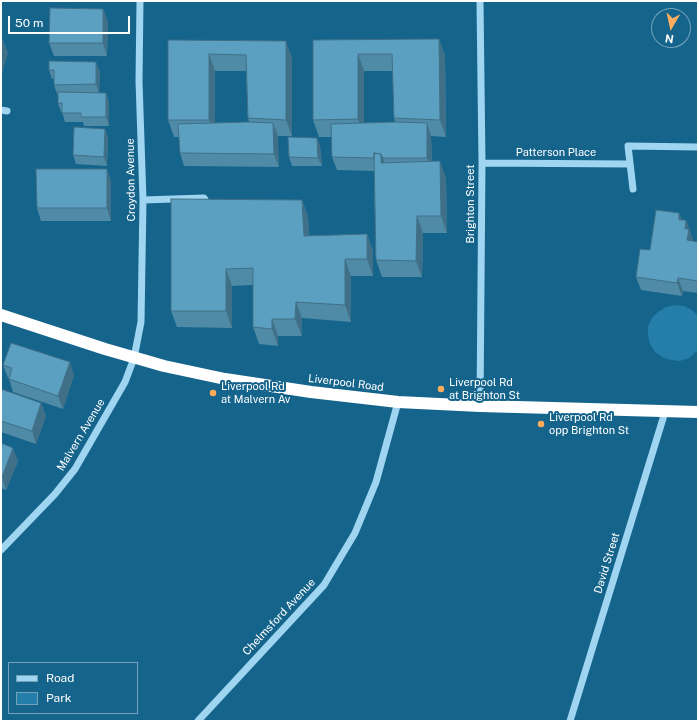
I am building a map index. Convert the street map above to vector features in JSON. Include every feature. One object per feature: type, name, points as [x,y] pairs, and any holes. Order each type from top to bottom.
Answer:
[{"type":"highway","name":"Liverpool Road","points":[[1,315],[134,358],[225,379],[311,392],[398,402],[480,406],[698,412]]},
{"type":"street","name":"Croydon Avenue","points":[[134,358],[141,322],[143,200],[140,81],[140,1]]},
{"type":"street","name":"Brighton Street","points":[[480,1],[482,163],[480,406]]},
{"type":"street","points":[[633,189],[628,146],[698,147]]},
{"type":"street","name":"Patterson Place","points":[[482,163],[629,164]]},
{"type":"street","points":[[143,200],[204,198],[210,211]]},
{"type":"street","name":"Malvern Avenue","points":[[1,550],[62,486],[75,469],[125,382],[134,358]]},
{"type":"street","name":"Chelmsford Avenue","points":[[198,721],[324,585],[355,533],[376,482],[398,402]]},
{"type":"street","name":"David Street","points":[[570,721],[664,412]]},
{"type":"green space","points":[[675,305],[684,306],[692,310],[698,316],[698,350],[689,358],[680,361],[662,357],[655,352],[650,344],[648,336],[648,326],[652,318],[666,307]]},
{"type":"building","points":[[50,8],[103,9],[103,43],[49,43]]},
{"type":"building","points":[[439,39],[440,120],[394,118],[392,54],[358,54],[358,119],[313,120],[313,40]]},
{"type":"building","points":[[168,40],[286,41],[286,120],[248,118],[246,55],[209,54],[209,120],[168,120]]},
{"type":"building","points":[[49,61],[96,62],[96,84],[54,85],[54,70],[49,70]]},
{"type":"building","points":[[58,92],[106,93],[106,117],[81,117],[81,113],[62,113],[62,103],[58,103]]},
{"type":"building","points":[[249,122],[273,123],[274,154],[180,153],[178,124]]},
{"type":"building","points":[[395,122],[427,123],[427,158],[383,158],[381,154],[374,153],[374,158],[332,157],[331,124]]},
{"type":"building","points":[[74,127],[105,129],[104,157],[73,155]]},
{"type":"building","points":[[288,137],[317,138],[318,158],[289,157]]},
{"type":"building","points":[[374,153],[381,154],[381,163],[440,161],[441,216],[417,216],[416,261],[376,260]]},
{"type":"building","points":[[36,169],[107,169],[107,208],[37,208]]},
{"type":"building","points":[[171,199],[302,200],[304,236],[367,234],[367,259],[345,259],[345,305],[296,302],[295,319],[272,319],[272,329],[253,327],[253,268],[226,269],[226,311],[171,311]]},
{"type":"building","points":[[656,210],[679,213],[679,220],[686,220],[685,229],[689,229],[687,240],[698,242],[698,281],[678,278],[677,283],[636,277],[640,249],[650,250]]},
{"type":"building","points":[[11,343],[70,362],[58,396],[9,379],[12,368],[3,365]]},
{"type":"building","points":[[1,389],[41,403],[32,431],[1,421]]},
{"type":"building","points":[[1,443],[13,448],[2,477],[1,477]]},
{"type":"place","name":"Liverpool Rd at Brighton St","points":[[441,389]]},
{"type":"place","name":"Liverpool Rd at Malvern Av","points":[[213,393]]},
{"type":"place","name":"Liverpool Rd opp Brighton St","points":[[541,424]]}]
